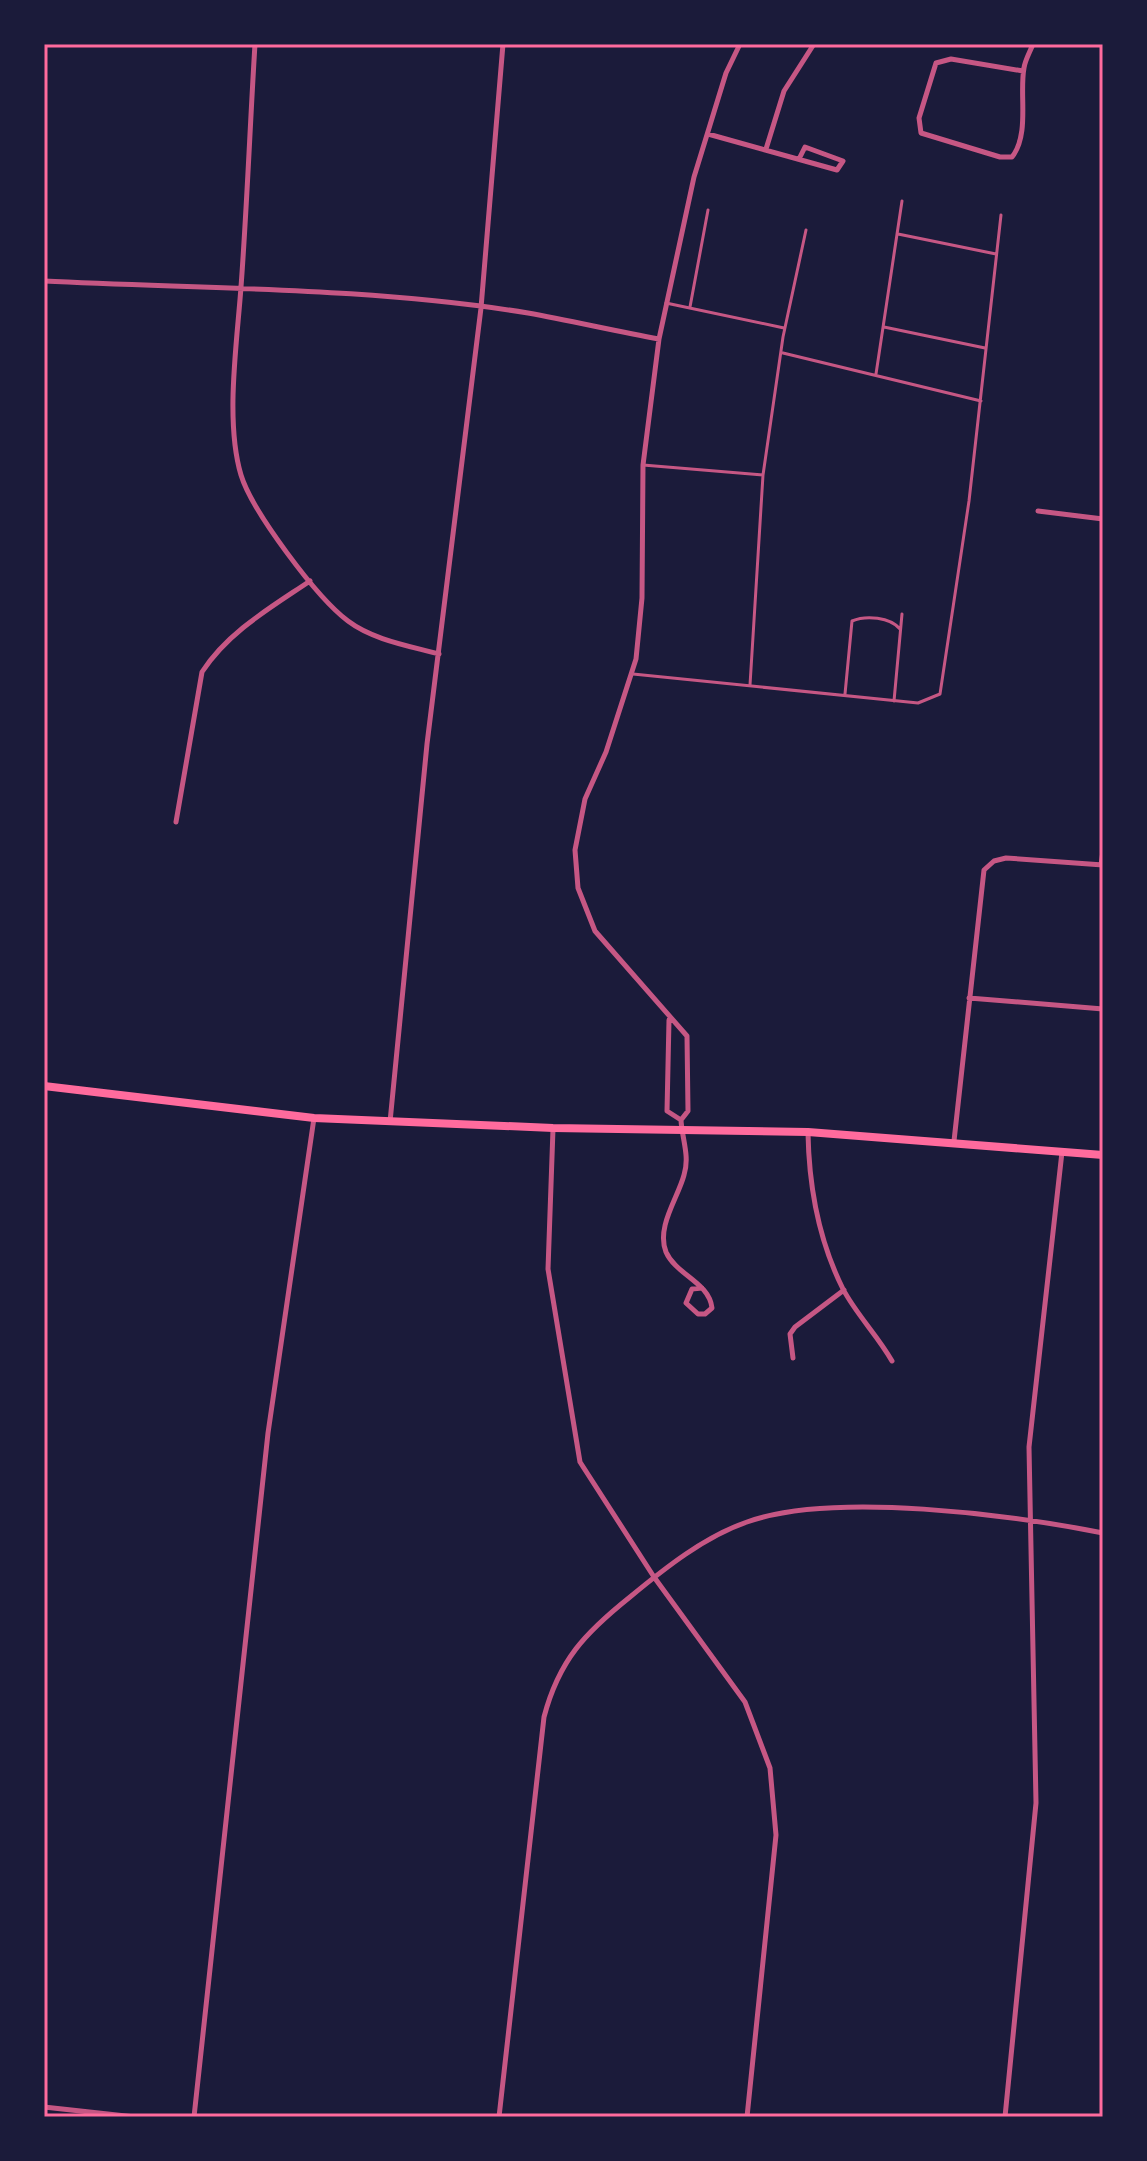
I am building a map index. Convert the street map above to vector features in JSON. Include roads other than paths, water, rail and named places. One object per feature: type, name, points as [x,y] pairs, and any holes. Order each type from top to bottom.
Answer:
[{"type":"main road","points":[[44,1086],[314,1118],[389,1123],[553,1128],[681,1124],[954,1141],[1103,1155]]},
{"type":"street","points":[[255,44],[235,452],[250,495],[310,581],[348,621],[373,634],[439,654]]},
{"type":"street","points":[[389,1123],[439,654],[481,308],[503,44]]},
{"type":"street","points":[[702,1288],[692,1289],[687,1296],[686,1303],[698,1314],[705,1314],[712,1308],[711,1298],[702,1288],[687,1277],[666,1252],[665,1244],[668,1216],[685,1171],[681,1124],[688,1111],[687,1036],[602,943],[583,904],[575,871],[579,818],[633,674],[641,624],[643,465],[666,303],[685,209],[726,73],[740,44]]},
{"type":"street","points":[[766,149],[784,91],[814,44]]},
{"type":"street","points":[[1023,71],[951,59],[936,63],[919,118],[921,133],[1000,157],[1012,157],[1018,145],[1025,83],[1023,71],[1033,44]]},
{"type":"street","points":[[708,134],[837,170],[843,161],[805,147],[799,159]]},
{"type":"street","points":[[44,281],[241,289],[481,308],[659,339]]},
{"type":"street","points":[[1038,511],[1103,519]]},
{"type":"street","points":[[176,822],[202,672],[214,654],[240,629],[310,581]]},
{"type":"street","points":[[954,1141],[984,870],[994,861],[1006,858],[1102,865],[1103,851]]},
{"type":"street","points":[[969,998],[1103,1009]]},
{"type":"street","points":[[669,1019],[667,1111],[681,1124]]},
{"type":"street","points":[[194,2117],[268,1433],[314,1118]]},
{"type":"street","points":[[553,1128],[548,1269],[580,1462],[654,1577],[745,1702],[770,1768],[776,1835],[747,2117]]},
{"type":"street","points":[[808,1132],[809,1173],[817,1224],[844,1290],[892,1361]]},
{"type":"street","points":[[1005,2117],[1036,1803],[1028,1521],[1032,1402],[1062,1151]]},
{"type":"street","points":[[793,1358],[790,1334],[795,1327],[844,1290]]},
{"type":"street","points":[[499,2117],[541,1739],[549,1700],[558,1675],[573,1650],[654,1577],[748,1521],[798,1512],[921,1510],[1028,1521],[1103,1533]]},
{"type":"street","points":[[44,2107],[135,2117]]},
{"type":"lane","points":[[876,374],[902,201]]},
{"type":"lane","points":[[690,307],[708,210]]},
{"type":"lane","points":[[633,674],[894,701],[930,700],[940,694],[944,685],[981,401],[1001,215]]},
{"type":"lane","points":[[750,685],[763,475],[783,353],[784,329],[806,230]]},
{"type":"lane","points":[[898,234],[996,254]]},
{"type":"lane","points":[[666,303],[784,329]]},
{"type":"lane","points":[[884,327],[985,348]]},
{"type":"lane","points":[[783,353],[981,401]]},
{"type":"lane","points":[[643,465],[763,475]]},
{"type":"lane","points":[[894,701],[902,614]]},
{"type":"lane","points":[[845,694],[852,621],[895,622],[900,629]]}]
